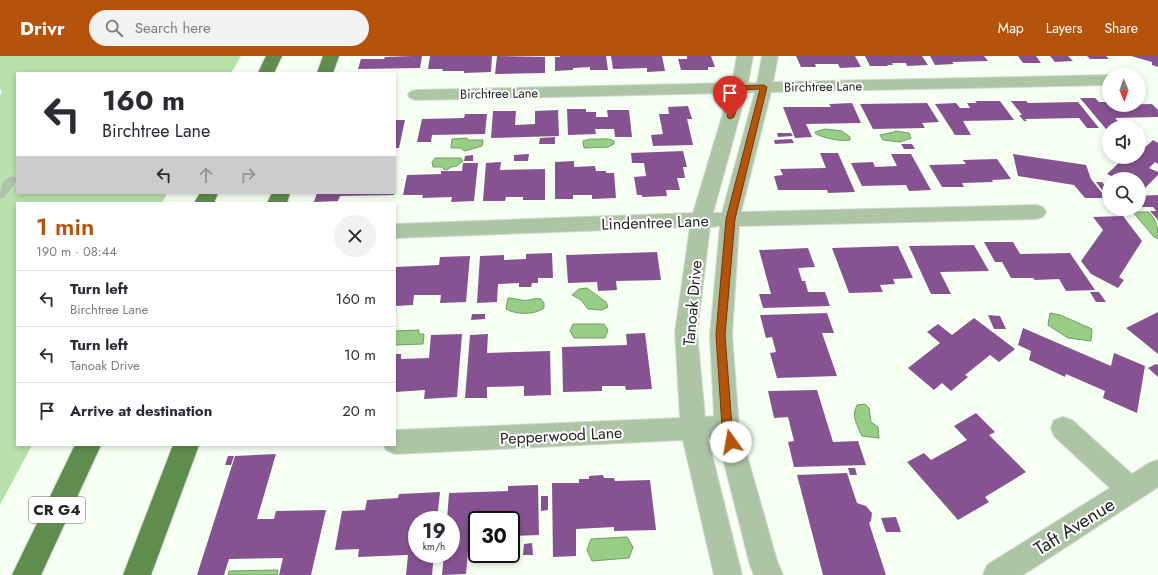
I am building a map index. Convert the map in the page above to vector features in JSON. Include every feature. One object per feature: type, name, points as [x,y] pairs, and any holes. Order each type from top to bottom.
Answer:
[{"type":"highway","points":[[266,72],[274,56]]},
{"type":"highway","points":[[325,72],[331,56]]},
{"type":"highway","name":"CR G4","points":[[26,575],[88,446]]},
{"type":"highway","points":[[137,575],[186,446]]},
{"type":"street","name":"Tanoak Drive","points":[[728,575],[693,428],[686,332],[701,220],[739,88],[745,56]]},
{"type":"street","name":"Tanoak Drive","points":[[769,575],[764,565],[727,427],[721,335],[730,219],[764,87],[770,56]]},
{"type":"street","name":"Birchtree Lane","points":[[416,95],[1102,80]]},
{"type":"street","name":"Lindentree Lane","points":[[396,231],[730,219],[1036,212]]},
{"type":"street","name":"Pepperwood Lane","points":[[396,442],[727,427]]},
{"type":"street","name":"Taft Avenue","points":[[1062,428],[1131,490]]},
{"type":"street","name":"Taft Avenue","points":[[997,575],[1158,472]]},
{"type":"lane","points":[[0,195],[12,180]]},
{"type":"shaded area","points":[[0,56],[241,56],[232,72],[16,72],[16,194],[166,194],[162,202],[16,202],[16,446],[31,446],[0,505],[0,96],[2,91],[0,89]]},
{"type":"shaded area","points":[[825,129],[842,131],[850,137],[850,140],[828,138],[816,134],[815,132]]},
{"type":"shaded area","points":[[895,131],[909,133],[911,138],[900,142],[883,140],[880,135]]},
{"type":"shaded area","points":[[467,138],[467,140],[483,140],[482,146],[465,151],[460,148],[451,148],[452,139]]},
{"type":"shaded area","points":[[590,139],[608,139],[614,141],[614,144],[608,147],[584,148],[583,141]]},
{"type":"shaded area","points":[[435,158],[461,158],[463,161],[457,166],[451,167],[447,170],[443,169],[443,167],[433,167],[432,162]]},
{"type":"shaded area","points":[[1146,212],[1149,212],[1154,218],[1156,224],[1158,239],[1153,236],[1136,216],[1146,216]]},
{"type":"shaded area","points":[[587,288],[606,302],[608,307],[602,310],[588,309],[581,300],[572,295],[579,289]]},
{"type":"shaded area","points":[[508,298],[524,300],[541,299],[544,303],[544,308],[531,313],[510,311],[506,309]]},
{"type":"shaded area","points":[[1050,313],[1060,315],[1092,329],[1091,341],[1068,338],[1048,325]]},
{"type":"shaded area","points":[[573,324],[604,324],[608,330],[605,338],[574,338],[570,331]]},
{"type":"shaded area","points":[[419,330],[419,334],[424,334],[423,344],[396,345],[396,331]]},
{"type":"shaded area","points":[[865,404],[869,408],[871,422],[878,427],[879,438],[862,436],[857,424],[855,409],[857,405]]},
{"type":"shaded area","points":[[627,537],[633,547],[629,558],[592,561],[587,550],[591,539]]},
{"type":"shaded area","points":[[278,570],[277,575],[228,575],[229,571]]},
{"type":"building","points":[[422,56],[420,68],[358,69],[361,59]]},
{"type":"building","points":[[430,56],[492,56],[491,72],[464,73],[464,71],[442,71],[443,69],[428,69]]},
{"type":"building","points":[[497,56],[545,57],[545,73],[495,74]]},
{"type":"building","points":[[606,56],[608,70],[590,70],[590,67],[555,71],[555,57]]},
{"type":"building","points":[[611,56],[662,56],[665,71],[647,72],[647,68],[613,69]]},
{"type":"building","points":[[687,56],[711,56],[715,67],[708,67],[708,70],[681,70],[678,59],[687,59]]},
{"type":"building","points":[[796,56],[855,56],[861,67],[840,68],[838,64],[815,64],[816,67],[801,67]]},
{"type":"building","points":[[865,56],[922,56],[928,65],[907,66],[906,63],[892,63],[893,65],[887,65],[888,66],[870,66]]},
{"type":"building","points":[[930,56],[984,56],[988,61],[952,62],[954,64],[935,65]]},
{"type":"building","points":[[1018,56],[1036,56],[1041,63],[1023,63]]},
{"type":"building","points":[[1050,56],[1068,56],[1073,61],[1055,62]]},
{"type":"building","points":[[1087,56],[1106,56],[1109,59],[1090,59]]},
{"type":"building","points":[[1131,56],[1158,56],[1158,67],[1152,65],[1152,62]]},
{"type":"building","points":[[1080,98],[1095,98],[1099,102],[1102,102],[1102,112],[1146,112],[1146,104],[1152,104],[1158,110],[1158,117],[1115,118],[1117,120],[1102,120],[1102,124]]},
{"type":"building","points":[[975,101],[1000,101],[1014,120],[963,121],[971,135],[955,135],[935,104],[956,103],[960,108],[970,108],[967,103],[977,103]]},
{"type":"building","points":[[1011,101],[1026,101],[1028,103],[1078,102],[1099,128],[1087,128],[1079,118],[1025,119],[1027,121],[1024,121],[1019,115],[1022,115]]},
{"type":"building","points":[[852,103],[861,123],[806,124],[812,137],[795,138],[783,107],[831,107],[829,104]]},
{"type":"building","points":[[927,103],[939,122],[922,123],[925,128],[873,129],[860,104]]},
{"type":"building","points":[[688,106],[692,119],[687,119],[693,145],[653,146],[651,135],[663,134],[659,114],[669,114],[668,107]]},
{"type":"building","points":[[567,109],[586,109],[586,112],[596,112],[596,117],[608,117],[607,110],[629,110],[632,137],[615,137],[614,129],[595,129],[596,134],[568,135]]},
{"type":"building","points":[[558,110],[559,136],[491,138],[493,111],[516,111],[515,125],[535,124],[535,111]]},
{"type":"building","points":[[465,114],[487,114],[485,134],[432,135],[431,142],[417,142],[422,119],[464,118]]},
{"type":"building","points":[[396,120],[405,120],[399,148],[396,148]]},
{"type":"building","points":[[777,133],[791,133],[793,136],[778,137]]},
{"type":"building","points":[[555,137],[555,144],[539,144],[540,138]]},
{"type":"building","points":[[792,139],[794,143],[775,144],[774,140]]},
{"type":"building","points":[[1153,140],[1158,143],[1158,164],[1155,162],[1149,168],[1158,172],[1158,175],[1146,187],[1146,172],[1109,172],[1118,164],[1146,164],[1146,146]]},
{"type":"building","points":[[901,144],[912,144],[915,149],[904,149]]},
{"type":"building","points":[[683,151],[687,167],[683,167],[685,178],[677,178],[680,190],[666,190],[667,196],[642,197],[642,195],[637,195],[634,177],[646,176],[644,163],[632,163],[631,153]]},
{"type":"building","points":[[820,153],[838,153],[855,192],[828,193],[827,190],[778,190],[774,176],[783,175],[780,169],[826,168]]},
{"type":"building","points":[[529,154],[528,161],[514,161],[514,155]]},
{"type":"building","points":[[891,154],[911,154],[931,190],[909,191],[906,185],[862,186],[851,163],[873,162],[875,167],[897,166]]},
{"type":"building","points":[[1013,154],[1086,165],[1091,179],[1102,193],[1102,198],[1085,198],[1074,185],[1018,176]]},
{"type":"building","points":[[473,155],[473,161],[464,161],[465,156]]},
{"type":"building","points":[[997,159],[1011,179],[992,180],[993,182],[962,183],[964,187],[942,187],[929,165],[966,164],[963,160]]},
{"type":"building","points":[[574,161],[574,167],[595,166],[596,171],[614,173],[616,198],[592,199],[592,195],[573,195],[573,199],[555,199],[555,162]]},
{"type":"building","points":[[501,162],[500,170],[545,169],[545,200],[523,200],[523,197],[506,197],[505,201],[483,201],[486,163]]},
{"type":"building","points":[[463,163],[478,163],[474,201],[451,202],[452,197],[422,198],[423,195],[403,195],[407,175],[441,174],[441,171],[462,171]]},
{"type":"building","points":[[1096,182],[1102,182],[1102,190]]},
{"type":"building","points":[[317,194],[394,194],[340,196],[338,201],[314,202]]},
{"type":"building","points":[[1158,195],[1158,220],[1150,211],[1156,211],[1153,207],[1146,207],[1146,196]]},
{"type":"building","points":[[1123,216],[1142,241],[1119,277],[1124,280],[1118,288],[1091,274],[1081,261],[1103,230],[1093,217]]},
{"type":"building","points":[[984,242],[1013,242],[1020,254],[1070,253],[1095,290],[1066,291],[1059,279],[1035,280],[1033,278],[1011,278],[1002,262],[995,262]]},
{"type":"building","points":[[974,245],[989,271],[940,272],[951,294],[931,294],[909,246]]},
{"type":"building","points":[[898,246],[913,278],[893,279],[895,284],[880,285],[883,292],[849,293],[832,248]]},
{"type":"building","points":[[808,248],[815,267],[798,268],[802,281],[805,281],[808,292],[825,292],[830,306],[763,308],[759,294],[771,294],[759,250]]},
{"type":"building","points":[[657,252],[661,280],[616,281],[617,290],[598,291],[597,282],[568,283],[566,255]]},
{"type":"building","points":[[552,253],[553,278],[538,278],[538,283],[532,283],[531,287],[519,287],[519,283],[498,284],[497,302],[477,303],[480,256],[504,255],[504,260],[526,259],[526,254]]},
{"type":"building","points":[[470,256],[466,302],[440,303],[441,295],[414,295],[413,305],[396,306],[396,267],[439,265],[440,257]]},
{"type":"building","points":[[1090,292],[1099,292],[1106,302],[1096,302]]},
{"type":"building","points":[[1158,312],[1158,354],[1126,328]]},
{"type":"building","points":[[827,313],[834,333],[822,333],[837,376],[777,378],[770,353],[776,352],[772,337],[766,338],[760,315]]},
{"type":"building","points":[[472,314],[485,314],[485,319],[471,320]]},
{"type":"building","points":[[988,315],[1000,316],[1006,329],[994,329]]},
{"type":"building","points":[[974,318],[1015,349],[999,362],[990,355],[965,375],[968,377],[951,391],[942,383],[934,390],[908,368],[940,343],[927,332],[938,324],[952,335]]},
{"type":"building","points":[[1023,328],[1111,366],[1114,353],[1145,366],[1137,413],[1103,398],[1105,391],[1066,374],[1065,377],[1029,360],[1031,351],[1018,345]]},
{"type":"building","points":[[645,333],[652,389],[626,390],[625,386],[602,386],[602,391],[563,392],[562,347],[627,345],[626,334]]},
{"type":"building","points":[[462,334],[457,397],[424,399],[425,390],[396,392],[396,354],[401,354],[401,359],[429,358],[431,335]]},
{"type":"building","points":[[488,334],[487,353],[550,351],[551,395],[524,396],[524,386],[487,387],[487,398],[465,398],[470,335]]},
{"type":"building","points":[[1156,364],[1158,365],[1158,377],[1148,368]]},
{"type":"building","points":[[817,390],[833,442],[858,441],[866,465],[794,467],[788,442],[794,441],[788,417],[774,418],[768,391]]},
{"type":"building","points":[[976,413],[995,432],[989,435],[1026,472],[985,497],[989,502],[958,520],[907,462],[924,453],[931,460],[967,440],[954,426]]},
{"type":"building","points":[[276,454],[257,519],[274,519],[276,511],[326,510],[311,575],[279,575],[283,558],[229,559],[224,575],[197,575],[235,456]]},
{"type":"building","points":[[228,456],[234,456],[231,465],[225,465]]},
{"type":"building","points":[[848,468],[855,468],[857,475],[850,475]]},
{"type":"building","points":[[847,473],[857,503],[866,506],[872,513],[871,521],[869,523],[886,575],[823,575],[797,475]]},
{"type":"building","points":[[603,475],[604,478],[614,478],[615,481],[650,480],[656,530],[614,531],[614,527],[576,529],[576,556],[553,557],[552,483],[579,483],[579,479],[589,479],[589,476]]},
{"type":"building","points":[[538,485],[539,535],[520,536],[520,511],[468,511],[468,551],[466,574],[442,575],[443,563],[460,563],[460,511],[448,511],[449,493],[508,491],[508,486]]},
{"type":"building","points":[[440,492],[438,511],[408,511],[408,555],[358,557],[359,549],[335,550],[342,511],[365,510],[367,500],[398,498],[399,494]]},
{"type":"building","points":[[541,496],[548,496],[548,510],[541,511]]},
{"type":"building","points":[[896,517],[901,532],[886,532],[881,518]]},
{"type":"building","points":[[532,543],[533,555],[523,555],[524,544]]},
{"type":"building","points":[[408,555],[408,563],[433,563],[432,575],[406,575]]},
{"type":"route","points":[[730,117],[739,88],[764,87],[730,219],[721,335],[727,427],[731,442]]}]
